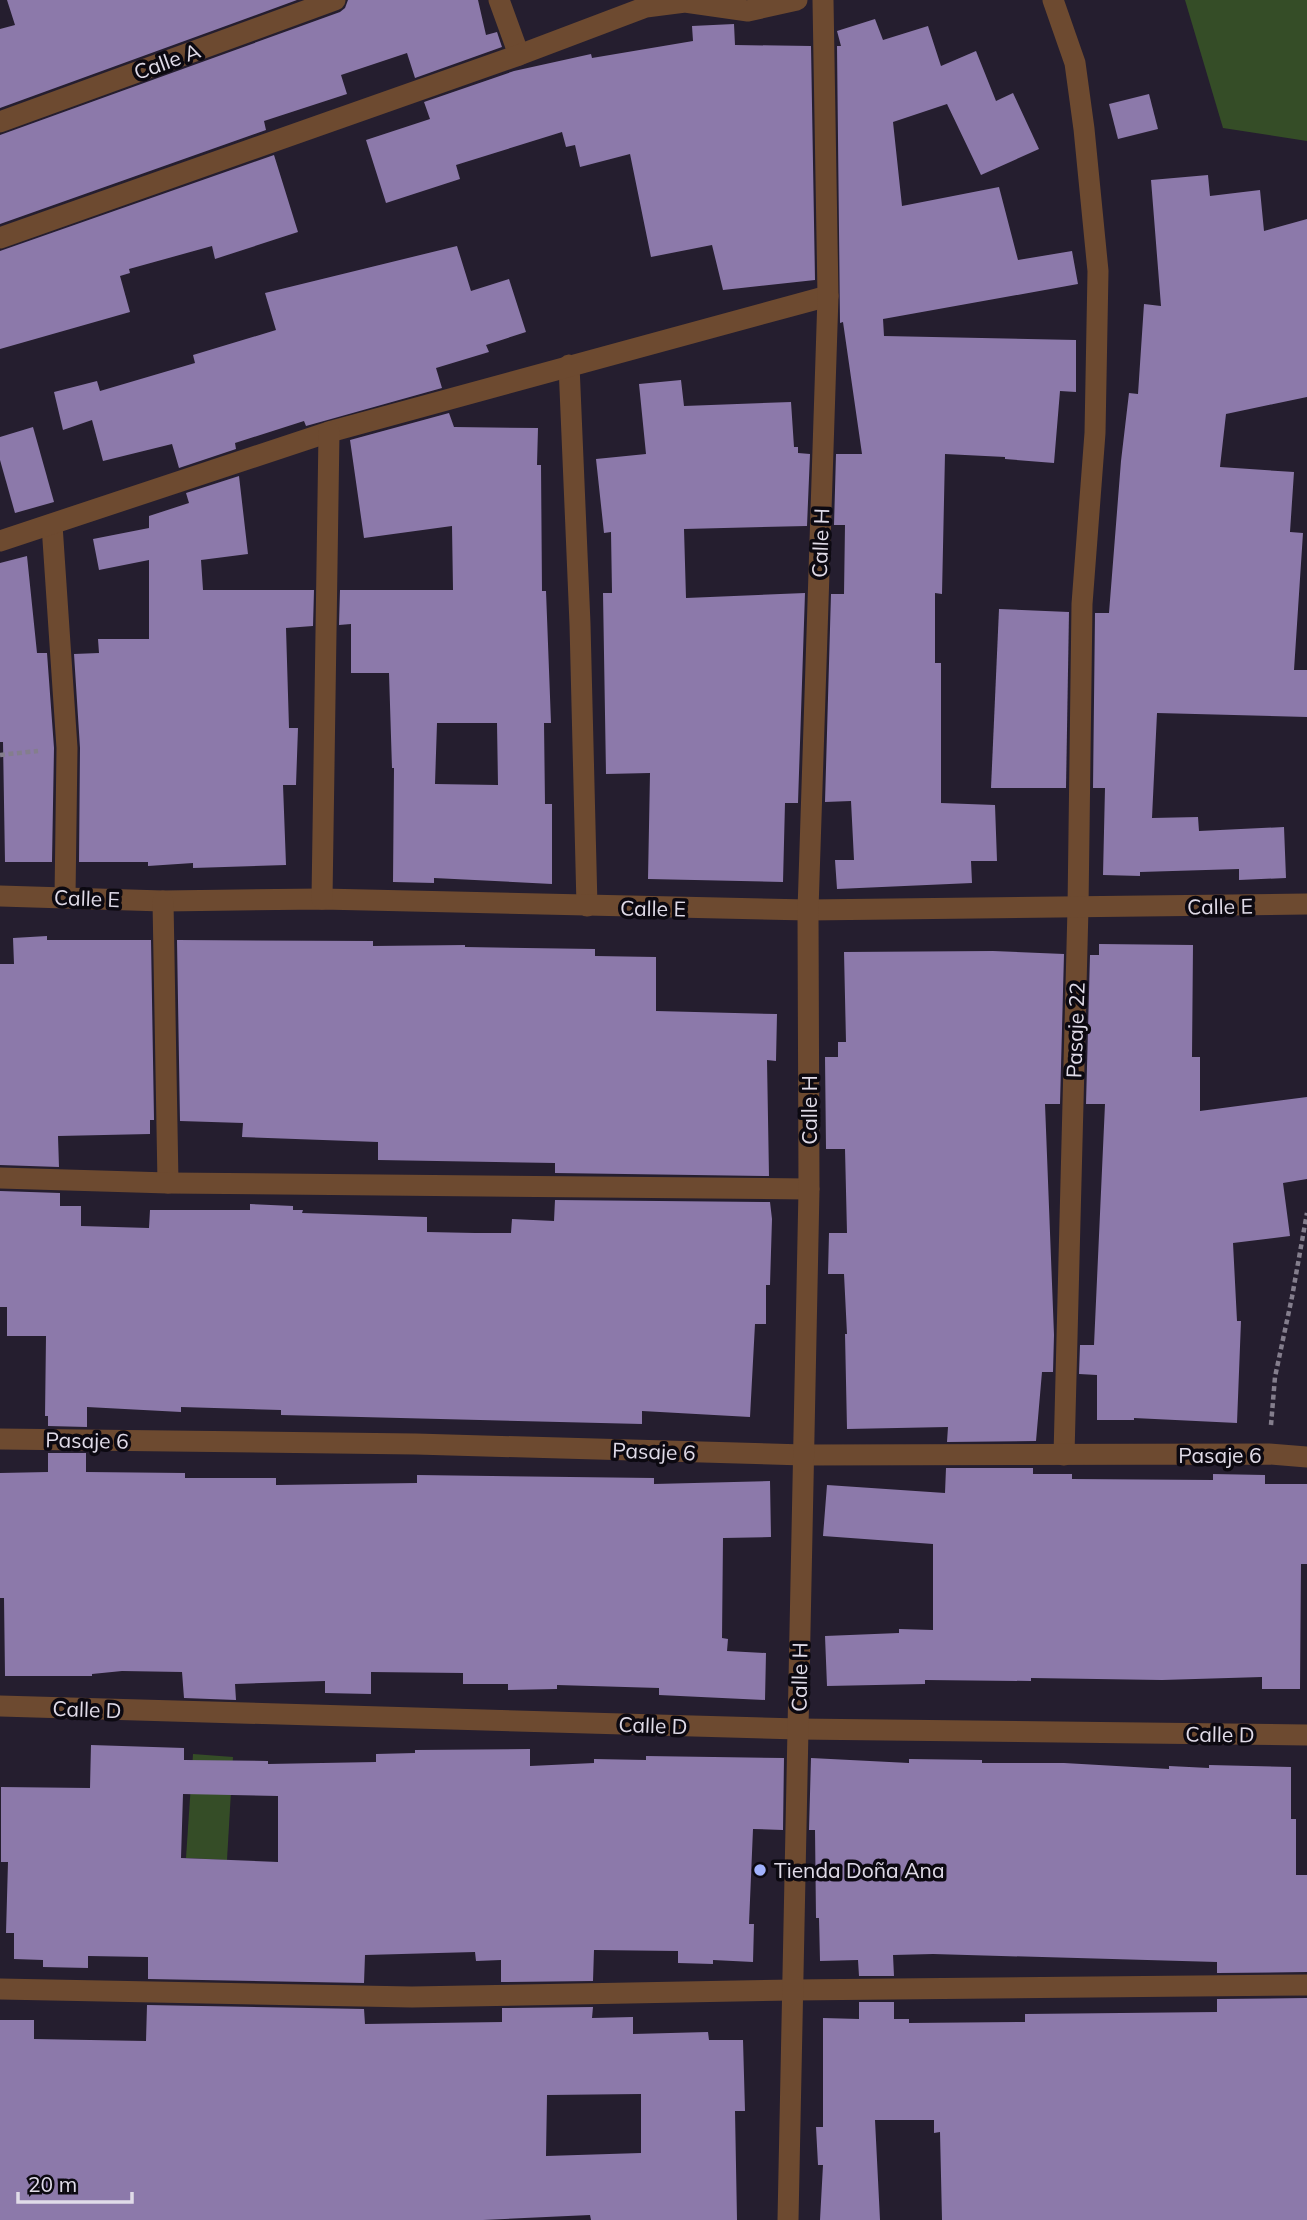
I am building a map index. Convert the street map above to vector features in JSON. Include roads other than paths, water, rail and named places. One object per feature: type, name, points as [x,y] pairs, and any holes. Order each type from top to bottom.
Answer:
[{"type":"street","name":"Calle A","points":[[0,122],[335,0]]},
{"type":"street","points":[[499,0],[519,55]]},
{"type":"street","points":[[0,238],[519,55],[646,7],[685,2],[748,11],[797,0]]},
{"type":"street","name":"Calle H","points":[[788,2220],[809,1189],[808,910],[828,296],[823,0]]},
{"type":"street","name":"Pasaje 22","points":[[1053,0],[1074,63],[1084,129],[1098,271],[1095,433],[1082,604],[1078,908],[1064,1455]]},
{"type":"street","points":[[0,541],[329,432],[828,296]]},
{"type":"street","points":[[569,365],[580,624],[587,906]]},
{"type":"street","points":[[322,899],[329,432]]},
{"type":"street","points":[[52,525],[67,748],[65,898]]},
{"type":"street","name":"Calle E","points":[[0,896],[163,901],[322,899],[808,910],[1307,904]]},
{"type":"street","points":[[163,901],[168,1183]]},
{"type":"street","points":[[0,1178],[168,1183],[809,1189]]},
{"type":"street","name":"Pasaje 6","points":[[0,1439],[416,1444],[804,1455],[1269,1454],[1307,1457]]},
{"type":"street","name":"Calle D","points":[[0,1706],[798,1729],[1307,1735]]},
{"type":"street","points":[[0,1989],[412,1997],[1307,1985]]},
{"type":"place","name":"Tienda Doña Ana","points":[[760,1870]]}]
